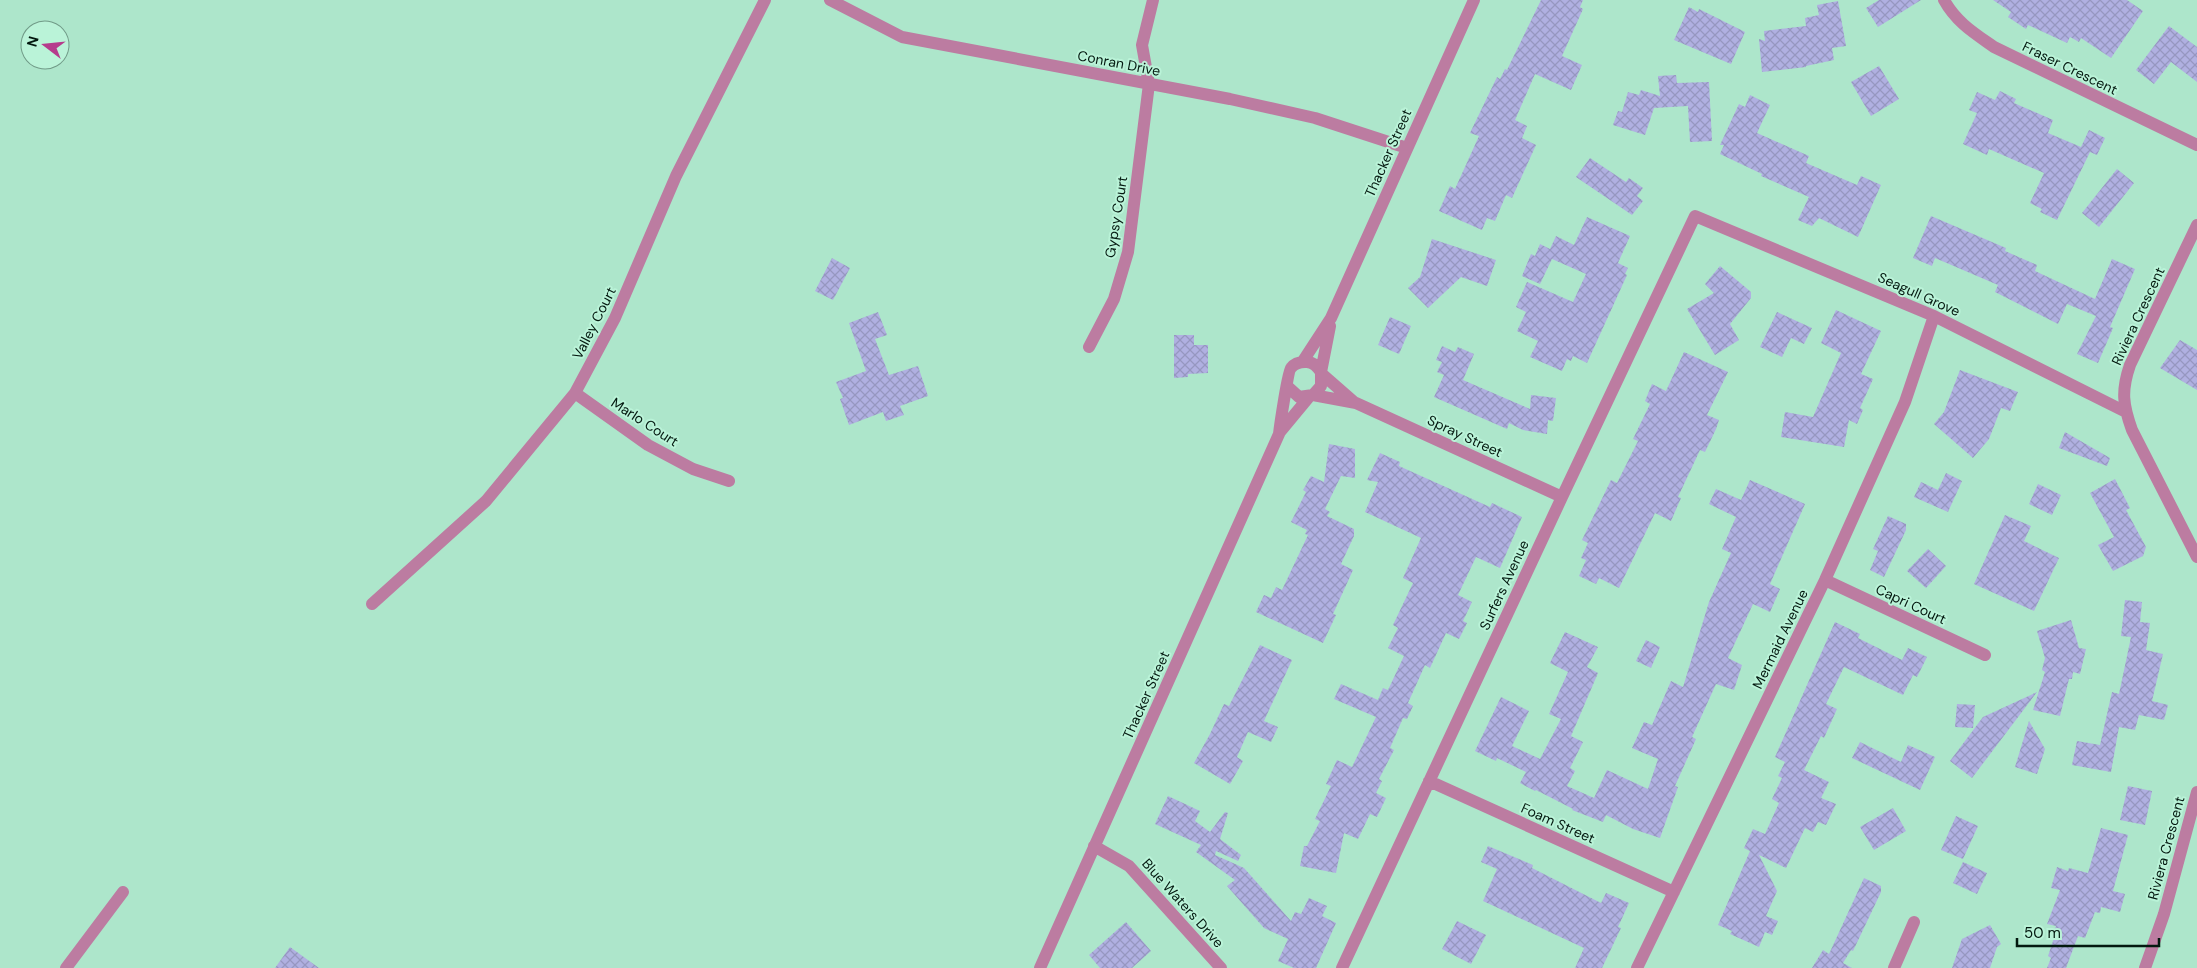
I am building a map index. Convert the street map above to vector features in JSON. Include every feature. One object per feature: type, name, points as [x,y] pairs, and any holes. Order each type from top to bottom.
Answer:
[{"type":"street","name":"Valley Court","points":[[372,604],[486,501],[574,393],[615,318],[676,176],[765,0]]},
{"type":"street","name":"Conran Drive","points":[[830,0],[902,37],[1315,118],[1407,148]]},
{"type":"street","name":"Gypsy Court","points":[[1089,347],[1114,299],[1128,252],[1149,84],[1142,45],[1153,0]]},
{"type":"street","name":"Thacker Street","points":[[1303,362],[1331,318],[1474,0]]},
{"type":"street","name":"Fraser Crescent","points":[[1944,0],[1965,27],[1994,47],[2197,145]]},
{"type":"street","name":"Seagull Grove","points":[[1695,216],[1934,316],[2126,412]]},
{"type":"street","name":"Surfers Avenue","points":[[1342,968],[1695,216]]},
{"type":"street","name":"Riviera Crescent","points":[[2197,225],[2125,379],[2123,394],[2132,430],[2197,558]]},
{"type":"street","name":"Mermaid Avenue","points":[[1637,968],[1825,580],[1905,402],[1934,316]]},
{"type":"street","name":"Thacker Street","points":[[1321,373],[1331,318]]},
{"type":"street","points":[[1303,362],[1314,364],[1321,373],[1321,386],[1311,396],[1294,394],[1288,387],[1288,373],[1291,367],[1303,362]]},
{"type":"street","name":"Spray Street","points":[[1321,373],[1356,403]]},
{"type":"street","name":"Thacker Street","points":[[1040,968],[1278,434],[1288,387]]},
{"type":"street","name":"Marlo Court","points":[[574,393],[648,445],[693,468],[730,481]]},
{"type":"street","name":"Thacker Street","points":[[1278,434],[1311,396]]},
{"type":"street","name":"Spray Street","points":[[1311,396],[1356,403],[1562,497]]},
{"type":"street","name":"Capri Court","points":[[1825,580],[1985,655]]},
{"type":"street","name":"Foam Street","points":[[1429,781],[1674,892]]},
{"type":"street","name":"Riviera Crescent","points":[[2145,968],[2164,914],[2197,792]]},
{"type":"street","name":"Blue Waters Drive","points":[[1094,846],[1129,866],[1220,968]]},
{"type":"street","points":[[66,968],[123,892]]},
{"type":"street","points":[[1894,968],[1914,922]]},
{"type":"building","points":[[1541,0],[1583,0],[1580,7],[1583,9],[1562,56],[1582,65],[1571,90],[1535,74],[1515,120],[1527,126],[1522,138],[1536,145],[1512,198],[1506,195],[1495,221],[1487,218],[1482,230],[1439,211],[1450,186],[1455,189],[1479,136],[1470,133],[1497,77],[1500,79],[1505,69],[1507,70]]},
{"type":"building","points":[[1879,0],[1921,0],[1878,27],[1866,8]]},
{"type":"building","points":[[1993,0],[2127,0],[2143,11],[2111,58],[2081,38],[2079,42],[2070,37],[2067,43],[2028,25],[2026,29],[2008,17],[2011,12]]},
{"type":"building","points":[[1838,1],[1846,46],[1832,48],[1834,60],[1806,67],[1762,72],[1759,39],[1765,41],[1764,31],[1806,26],[1805,18],[1819,15],[1817,5]]},
{"type":"building","points":[[1689,7],[1698,12],[1699,9],[1745,32],[1731,64],[1674,40]]},
{"type":"building","points":[[2169,26],[2197,47],[2197,82],[2171,62],[2154,84],[2136,70]]},
{"type":"building","points":[[1879,66],[1899,99],[1871,116],[1851,82]]},
{"type":"building","points":[[1676,75],[1677,83],[1709,82],[1712,141],[1690,142],[1688,106],[1654,108],[1645,135],[1613,125],[1618,111],[1622,112],[1628,92],[1639,95],[1641,90],[1660,96],[1658,76]]},
{"type":"building","points":[[2000,91],[2016,99],[2014,103],[2053,120],[2048,133],[2081,147],[2089,130],[2105,138],[2097,155],[2090,152],[2057,220],[2040,212],[2042,209],[2030,203],[2044,173],[1989,149],[1987,155],[1963,144],[1977,113],[1969,110],[1977,92],[1995,100]]},
{"type":"building","points":[[1750,95],[1770,105],[1757,133],[1809,156],[1806,163],[1857,185],[1861,176],[1881,185],[1858,237],[1819,218],[1812,226],[1798,220],[1809,197],[1761,176],[1762,174],[1720,154],[1724,145],[1720,145],[1739,104],[1745,107]]},
{"type":"building","points":[[1590,158],[1626,182],[1629,178],[1643,188],[1637,196],[1643,201],[1632,215],[1576,177]]},
{"type":"building","points":[[2117,169],[2134,183],[2099,227],[2082,213]]},
{"type":"building","points":[[1931,216],[2006,248],[2005,251],[2037,265],[2035,271],[2095,299],[2112,259],[2135,269],[2110,327],[2113,328],[2098,363],[2077,354],[2096,316],[2067,304],[2058,324],[1995,292],[1998,285],[1935,258],[1932,266],[1913,258]]},
{"type":"building","points":[[1587,217],[1630,236],[1618,263],[1628,268],[1625,274],[1627,275],[1587,363],[1573,356],[1571,361],[1567,359],[1562,371],[1530,357],[1538,341],[1517,331],[1526,312],[1516,307],[1527,282],[1573,302],[1586,274],[1552,259],[1540,284],[1522,276],[1531,254],[1535,256],[1540,244],[1550,249],[1556,236],[1574,245]]},
{"type":"building","points":[[1432,239],[1496,260],[1487,286],[1461,277],[1428,308],[1408,288],[1420,277]]},
{"type":"building","points":[[832,258],[850,268],[833,300],[815,291]]},
{"type":"building","points":[[1720,266],[1751,292],[1751,298],[1730,324],[1739,340],[1715,355],[1687,309],[1714,293],[1705,284]]},
{"type":"building","points":[[1836,310],[1881,331],[1861,374],[1873,379],[1860,408],[1863,410],[1857,424],[1849,420],[1844,447],[1781,437],[1785,412],[1813,417],[1841,353],[1821,343]]},
{"type":"building","points":[[878,312],[887,335],[875,339],[889,375],[918,366],[928,396],[900,406],[904,415],[886,421],[883,412],[849,425],[840,399],[843,398],[836,382],[866,371],[849,323]]},
{"type":"building","points":[[1777,312],[1812,328],[1804,344],[1791,338],[1782,357],[1760,347]]},
{"type":"building","points":[[1390,317],[1411,326],[1399,354],[1378,345]]},
{"type":"building","points":[[1174,335],[1194,335],[1194,345],[1208,345],[1208,373],[1188,374],[1188,377],[1174,378]]},
{"type":"building","points":[[2180,340],[2197,350],[2197,390],[2160,368]]},
{"type":"building","points":[[1442,346],[1455,352],[1458,347],[1474,354],[1463,380],[1530,409],[1531,395],[1556,398],[1553,421],[1548,420],[1547,434],[1523,430],[1509,423],[1507,429],[1434,397],[1444,375],[1437,372],[1442,362],[1436,360]]},
{"type":"building","points":[[1684,352],[1728,372],[1707,415],[1719,420],[1716,429],[1705,452],[1700,450],[1678,497],[1681,498],[1671,521],[1655,513],[1619,588],[1599,578],[1596,584],[1579,576],[1586,560],[1581,558],[1588,543],[1582,540],[1611,480],[1617,483],[1638,441],[1633,439],[1650,404],[1645,401],[1652,384],[1666,391]]},
{"type":"building","points":[[1960,370],[2018,392],[2010,411],[2001,408],[1989,439],[1973,458],[1934,424],[1944,412]]},
{"type":"building","points":[[2065,432],[2110,458],[2107,466],[2059,448]]},
{"type":"building","points":[[1329,444],[1355,449],[1355,478],[1341,476],[1325,509],[1330,512],[1327,516],[1354,529],[1354,536],[1341,564],[1353,570],[1333,614],[1336,615],[1323,643],[1256,612],[1264,595],[1271,598],[1276,587],[1282,590],[1308,535],[1305,534],[1307,530],[1291,522],[1306,492],[1303,490],[1311,476],[1324,482]]},
{"type":"building","points":[[1380,453],[1400,462],[1399,466],[1490,507],[1492,503],[1522,517],[1500,568],[1476,557],[1458,595],[1472,602],[1463,621],[1467,623],[1459,639],[1446,633],[1430,668],[1425,665],[1408,703],[1413,706],[1407,719],[1403,718],[1390,748],[1394,750],[1379,779],[1382,781],[1376,793],[1386,798],[1377,817],[1370,814],[1358,839],[1344,833],[1336,873],[1300,866],[1304,846],[1307,846],[1320,821],[1315,819],[1331,786],[1326,784],[1337,760],[1352,767],[1376,717],[1334,699],[1341,684],[1378,700],[1383,688],[1388,690],[1404,656],[1388,648],[1398,628],[1393,625],[1413,583],[1403,578],[1421,538],[1365,512],[1378,482],[1367,480]]},
{"type":"building","points":[[1946,473],[1962,481],[1948,512],[1914,497],[1921,482],[1938,490]]},
{"type":"building","points":[[2115,479],[2130,508],[2126,510],[2146,547],[2143,556],[2113,571],[2098,545],[2114,537],[2090,493]]},
{"type":"building","points":[[1750,480],[1805,504],[1770,584],[1780,589],[1770,612],[1753,604],[1728,658],[1742,665],[1734,690],[1716,684],[1692,737],[1696,739],[1675,786],[1678,787],[1660,838],[1633,829],[1606,815],[1603,822],[1572,810],[1520,783],[1526,772],[1497,758],[1496,761],[1475,751],[1501,697],[1529,711],[1512,746],[1540,759],[1561,719],[1549,714],[1568,672],[1550,663],[1565,632],[1598,647],[1587,667],[1598,673],[1571,736],[1583,742],[1570,768],[1575,771],[1567,786],[1594,798],[1607,770],[1648,789],[1658,759],[1632,748],[1644,722],[1652,725],[1671,681],[1683,687],[1709,602],[1731,553],[1722,549],[1736,517],[1709,504],[1716,489],[1741,500]]},
{"type":"building","points":[[2038,484],[2061,495],[2052,515],[2029,504]]},
{"type":"building","points":[[2005,515],[2031,526],[2024,541],[2059,558],[2034,611],[1974,584]]},
{"type":"building","points":[[1888,516],[1906,524],[1906,530],[1884,577],[1870,570],[1878,551],[1873,549]]},
{"type":"building","points":[[1928,549],[1946,566],[1926,588],[1907,571]]},
{"type":"building","points":[[2125,600],[2142,602],[2140,622],[2150,623],[2146,650],[2163,654],[2152,701],[2168,705],[2164,720],[2139,715],[2135,730],[2119,727],[2111,772],[2072,765],[2077,741],[2100,745],[2112,692],[2119,694],[2131,637],[2121,636]]},
{"type":"building","points":[[2071,620],[2079,648],[2086,649],[2080,674],[2073,672],[2072,679],[2069,679],[2060,716],[2033,710],[2045,672],[2042,670],[2045,658],[2037,631]]},
{"type":"building","points":[[1835,622],[1860,634],[1858,638],[1902,660],[1908,648],[1927,657],[1917,677],[1913,675],[1903,695],[1844,667],[1826,704],[1837,709],[1824,738],[1821,736],[1804,770],[1829,782],[1821,798],[1836,804],[1826,825],[1818,822],[1813,832],[1805,828],[1786,868],[1759,855],[1777,891],[1766,916],[1778,921],[1772,935],[1765,932],[1759,947],[1730,934],[1732,931],[1718,925],[1750,851],[1744,848],[1753,829],[1765,834],[1779,803],[1772,799],[1782,778],[1778,776],[1785,762],[1775,757]]},
{"type":"building","points":[[1646,640],[1660,647],[1651,668],[1636,661]]},
{"type":"building","points":[[1260,645],[1292,660],[1264,721],[1278,727],[1271,742],[1248,732],[1237,757],[1243,761],[1230,784],[1194,763],[1224,704],[1229,706]]},
{"type":"building","points":[[2037,692],[1972,778],[1950,761],[1983,717]]},
{"type":"building","points":[[1957,704],[1975,705],[1973,728],[1955,727]]},
{"type":"building","points":[[2029,721],[2045,749],[2037,774],[2015,767]]},
{"type":"building","points":[[1860,742],[1901,762],[1908,745],[1935,757],[1920,790],[1852,758]]},
{"type":"building","points":[[2128,786],[2152,791],[2145,825],[2120,820]]},
{"type":"building","points":[[1168,796],[1200,811],[1195,821],[1210,832],[1225,812],[1228,813],[1220,839],[1241,855],[1238,861],[1216,851],[1215,855],[1244,868],[1291,921],[1295,912],[1301,914],[1309,898],[1327,906],[1322,916],[1336,923],[1316,968],[1294,968],[1278,961],[1288,939],[1264,928],[1227,886],[1235,880],[1196,852],[1201,845],[1155,824]]},
{"type":"building","points":[[1893,808],[1906,831],[1874,850],[1860,827]]},
{"type":"building","points":[[1956,816],[1978,826],[1963,859],[1941,850]]},
{"type":"building","points":[[2101,828],[2128,835],[2113,891],[2125,894],[2120,912],[2101,907],[2100,913],[2095,912],[2085,938],[2078,936],[2066,968],[2047,968],[2051,958],[2048,956],[2056,932],[2054,931],[2056,926],[2047,924],[2060,890],[2051,888],[2057,867],[2068,871],[2069,868],[2088,873]]},
{"type":"building","points":[[1488,846],[1533,865],[1532,868],[1601,903],[1606,893],[1629,903],[1618,927],[1621,928],[1602,968],[1575,968],[1584,948],[1483,901],[1497,869],[1481,862]]},
{"type":"building","points":[[1963,862],[1987,873],[1977,894],[1953,883]]},
{"type":"building","points":[[1864,878],[1881,886],[1881,892],[1853,951],[1851,950],[1843,963],[1852,968],[1812,968],[1823,950],[1829,954]]},
{"type":"building","points":[[1457,921],[1486,935],[1471,964],[1442,949]]},
{"type":"building","points":[[1126,922],[1151,951],[1132,968],[1100,968],[1089,955]]},
{"type":"building","points":[[1990,925],[2001,944],[1997,947],[1990,968],[1952,968],[1962,939]]},
{"type":"building","points":[[290,947],[319,968],[275,968]]}]
